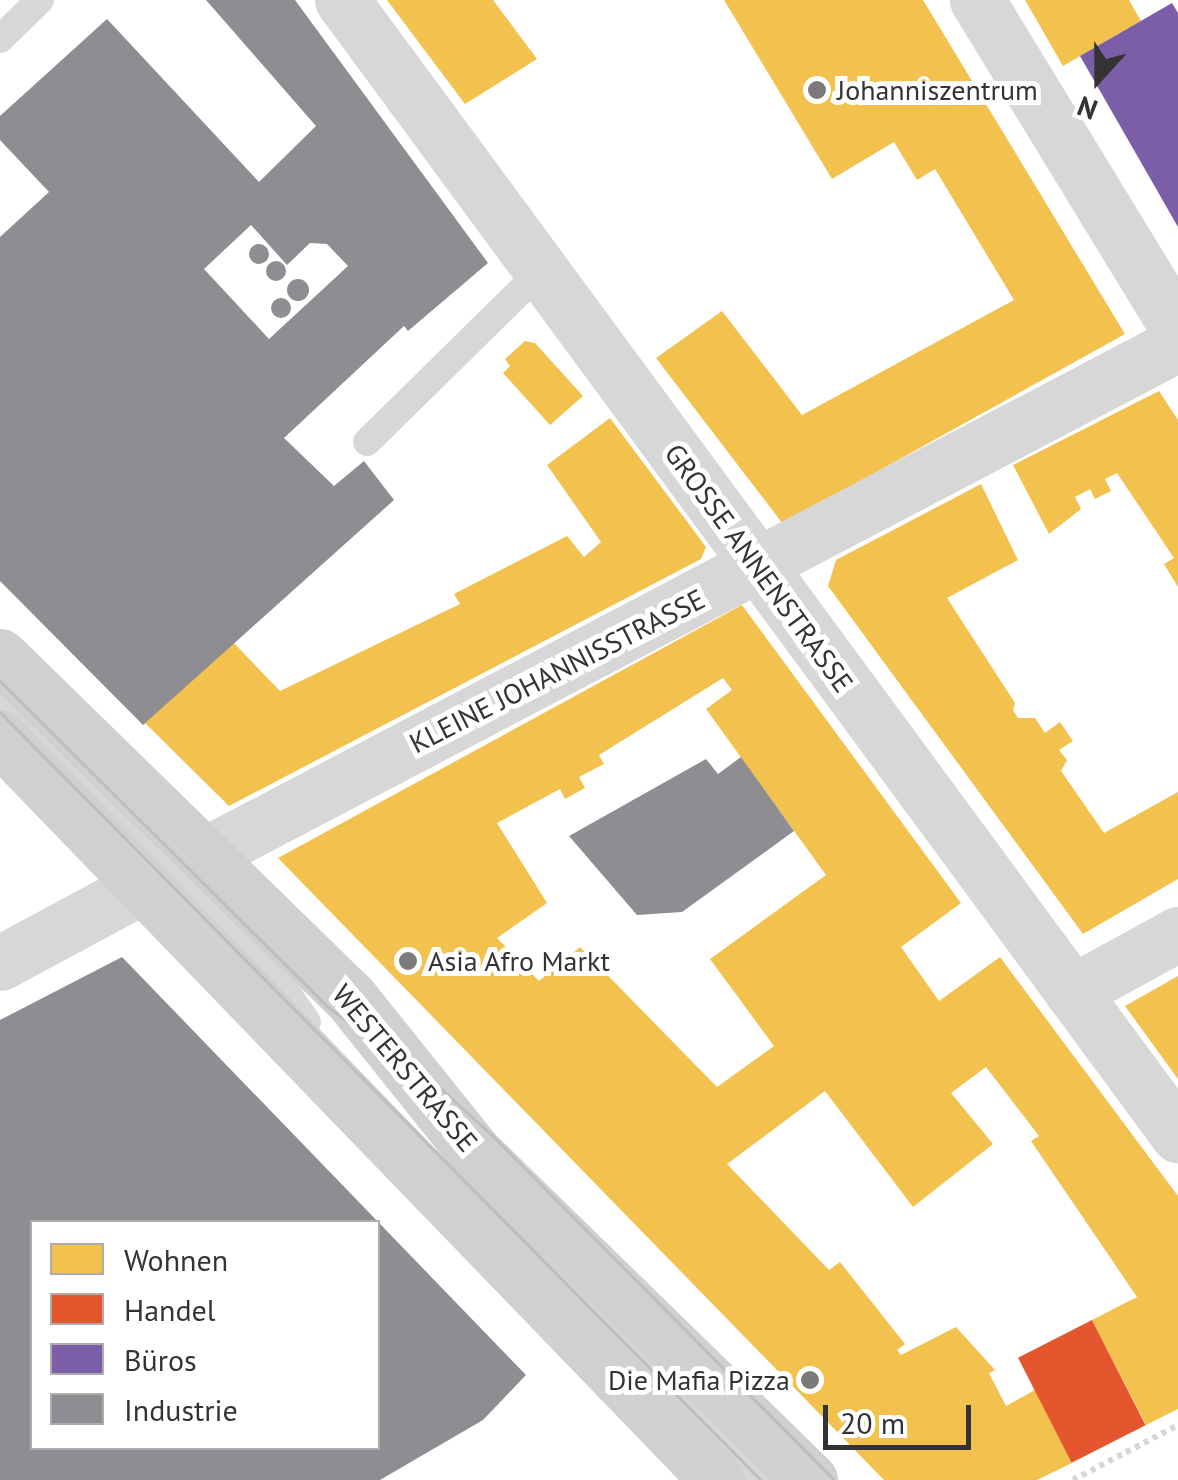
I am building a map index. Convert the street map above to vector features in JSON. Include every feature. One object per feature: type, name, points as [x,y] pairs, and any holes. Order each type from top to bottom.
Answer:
[{"type":"main road","name":"WESTERSTRASSE","points":[[0,656],[200,857],[349,996],[487,1165],[810,1480]]},
{"type":"main road","name":"WESTERSTRASSE","points":[[0,738],[718,1480]]},
{"type":"street","name":"GROSSE ANNENSTRASSE","points":[[342,0],[1178,1135]]},
{"type":"street","points":[[977,0],[1178,328]]},
{"type":"street","name":"KLEINE JOHANNISSTRASSE","points":[[200,857],[1178,344]]},
{"type":"street","points":[[0,963],[145,885]]},
{"type":"street","points":[[1072,992],[1178,934]]},
{"type":"lane","points":[[0,39],[40,0]]},
{"type":"lane","points":[[367,442],[541,271]]},
{"type":"lane","points":[[0,698],[271,970],[399,1060]]},
{"type":"lane","points":[[271,970],[296,1011],[761,1480]]},
{"type":"path","points":[[1073,1480],[1178,1425]]},
{"type":"building: Wohnen","points":[[387,0],[493,0],[537,59],[465,104]]},
{"type":"building: Wohnen","points":[[724,0],[923,0],[1125,334],[783,524],[656,358],[722,311],[802,415],[1014,300],[935,169],[917,180],[894,142],[832,179]]},
{"type":"building: Wohnen","points":[[1025,0],[1129,0],[1141,21],[1063,66]]},
{"type":"building: Wohnen","points":[[525,341],[535,343],[583,396],[550,425],[503,373],[510,366],[505,359]]},
{"type":"building: Wohnen","points":[[1159,391],[1178,420],[1178,587],[1164,564],[1174,558],[1117,473],[1105,479],[1111,491],[1095,499],[1090,489],[1075,497],[1081,509],[1049,534],[1013,465]]},
{"type":"building: Wohnen","points":[[610,418],[706,547],[701,559],[229,806],[145,723],[233,642],[280,691],[460,604],[454,594],[567,536],[584,557],[601,542],[547,465]]},
{"type":"building: Wohnen","points":[[981,484],[1018,560],[947,598],[1015,703],[1013,710],[1018,718],[1035,718],[1045,733],[1060,722],[1073,741],[1059,750],[1067,760],[1061,771],[1104,833],[1178,792],[1178,879],[1083,934],[828,586],[836,560]]},
{"type":"building: Wohnen","points":[[742,605],[961,903],[901,947],[939,1001],[1000,957],[1178,1196],[1178,1409],[1146,1425],[1092,1320],[1137,1297],[1031,1141],[1039,1136],[986,1067],[951,1093],[993,1144],[913,1207],[825,1091],[727,1164],[829,1270],[840,1262],[905,1344],[897,1350],[901,1355],[956,1327],[995,1370],[989,1373],[1006,1406],[1035,1390],[1072,1463],[1037,1480],[884,1480],[278,858]],"holes":[[[723,678],[732,690],[706,709],[826,875],[710,959],[774,1046],[717,1087],[580,947],[539,981],[497,938],[547,903],[497,823],[560,789],[565,799],[585,788],[579,777],[604,764],[599,755]]]},
{"type":"building: Wohnen","points":[[1178,976],[1178,1079],[1125,1006]]},
{"type":"building: Handel","points":[[1092,1320],[1146,1425],[1072,1463],[1018,1358]]},
{"type":"building: Büros","points":[[1172,3],[1178,13],[1178,227],[1080,56]]},
{"type":"building: Industrie","points":[[206,0],[295,0],[488,263],[408,331],[404,326],[284,438],[334,486],[364,461],[394,500],[143,725],[0,581],[0,237],[49,192],[0,140],[0,116],[107,19],[259,182],[316,126]],"holes":[[[251,225],[287,265],[310,243],[327,244],[348,266],[269,339],[204,269]]]},
{"type":"building: Industrie","points":[[255,244],[263,244],[269,254],[263,264],[255,264],[249,258],[249,250]]},
{"type":"building: Industrie","points":[[272,261],[280,261],[286,271],[280,281],[272,281],[266,275],[266,267]]},
{"type":"building: Industrie","points":[[298,279],[309,290],[298,301],[287,290]]},
{"type":"building: Industrie","points":[[277,298],[285,298],[291,308],[285,318],[277,318],[271,312],[271,304]]},
{"type":"building: Industrie","points":[[741,757],[794,831],[682,912],[637,915],[569,836],[706,759],[718,774]]},
{"type":"building: Industrie","points":[[122,957],[376,1220],[30,1220],[30,1450],[380,1450],[380,1224],[526,1375],[483,1420],[380,1480],[0,1480],[0,1020]]},
{"type":"tram line","points":[[0,681],[328,1007],[437,1085],[491,1134],[834,1480]]},
{"type":"tram line","points":[[0,712],[761,1480]]},
{"type":"place","name":"Johanniszentrum","points":[[817,90]]},
{"type":"place","name":"Asia Afro Markt","points":[[408,961]]},
{"type":"place","name":"Die Mafia Pizza","points":[[810,1380]]}]
